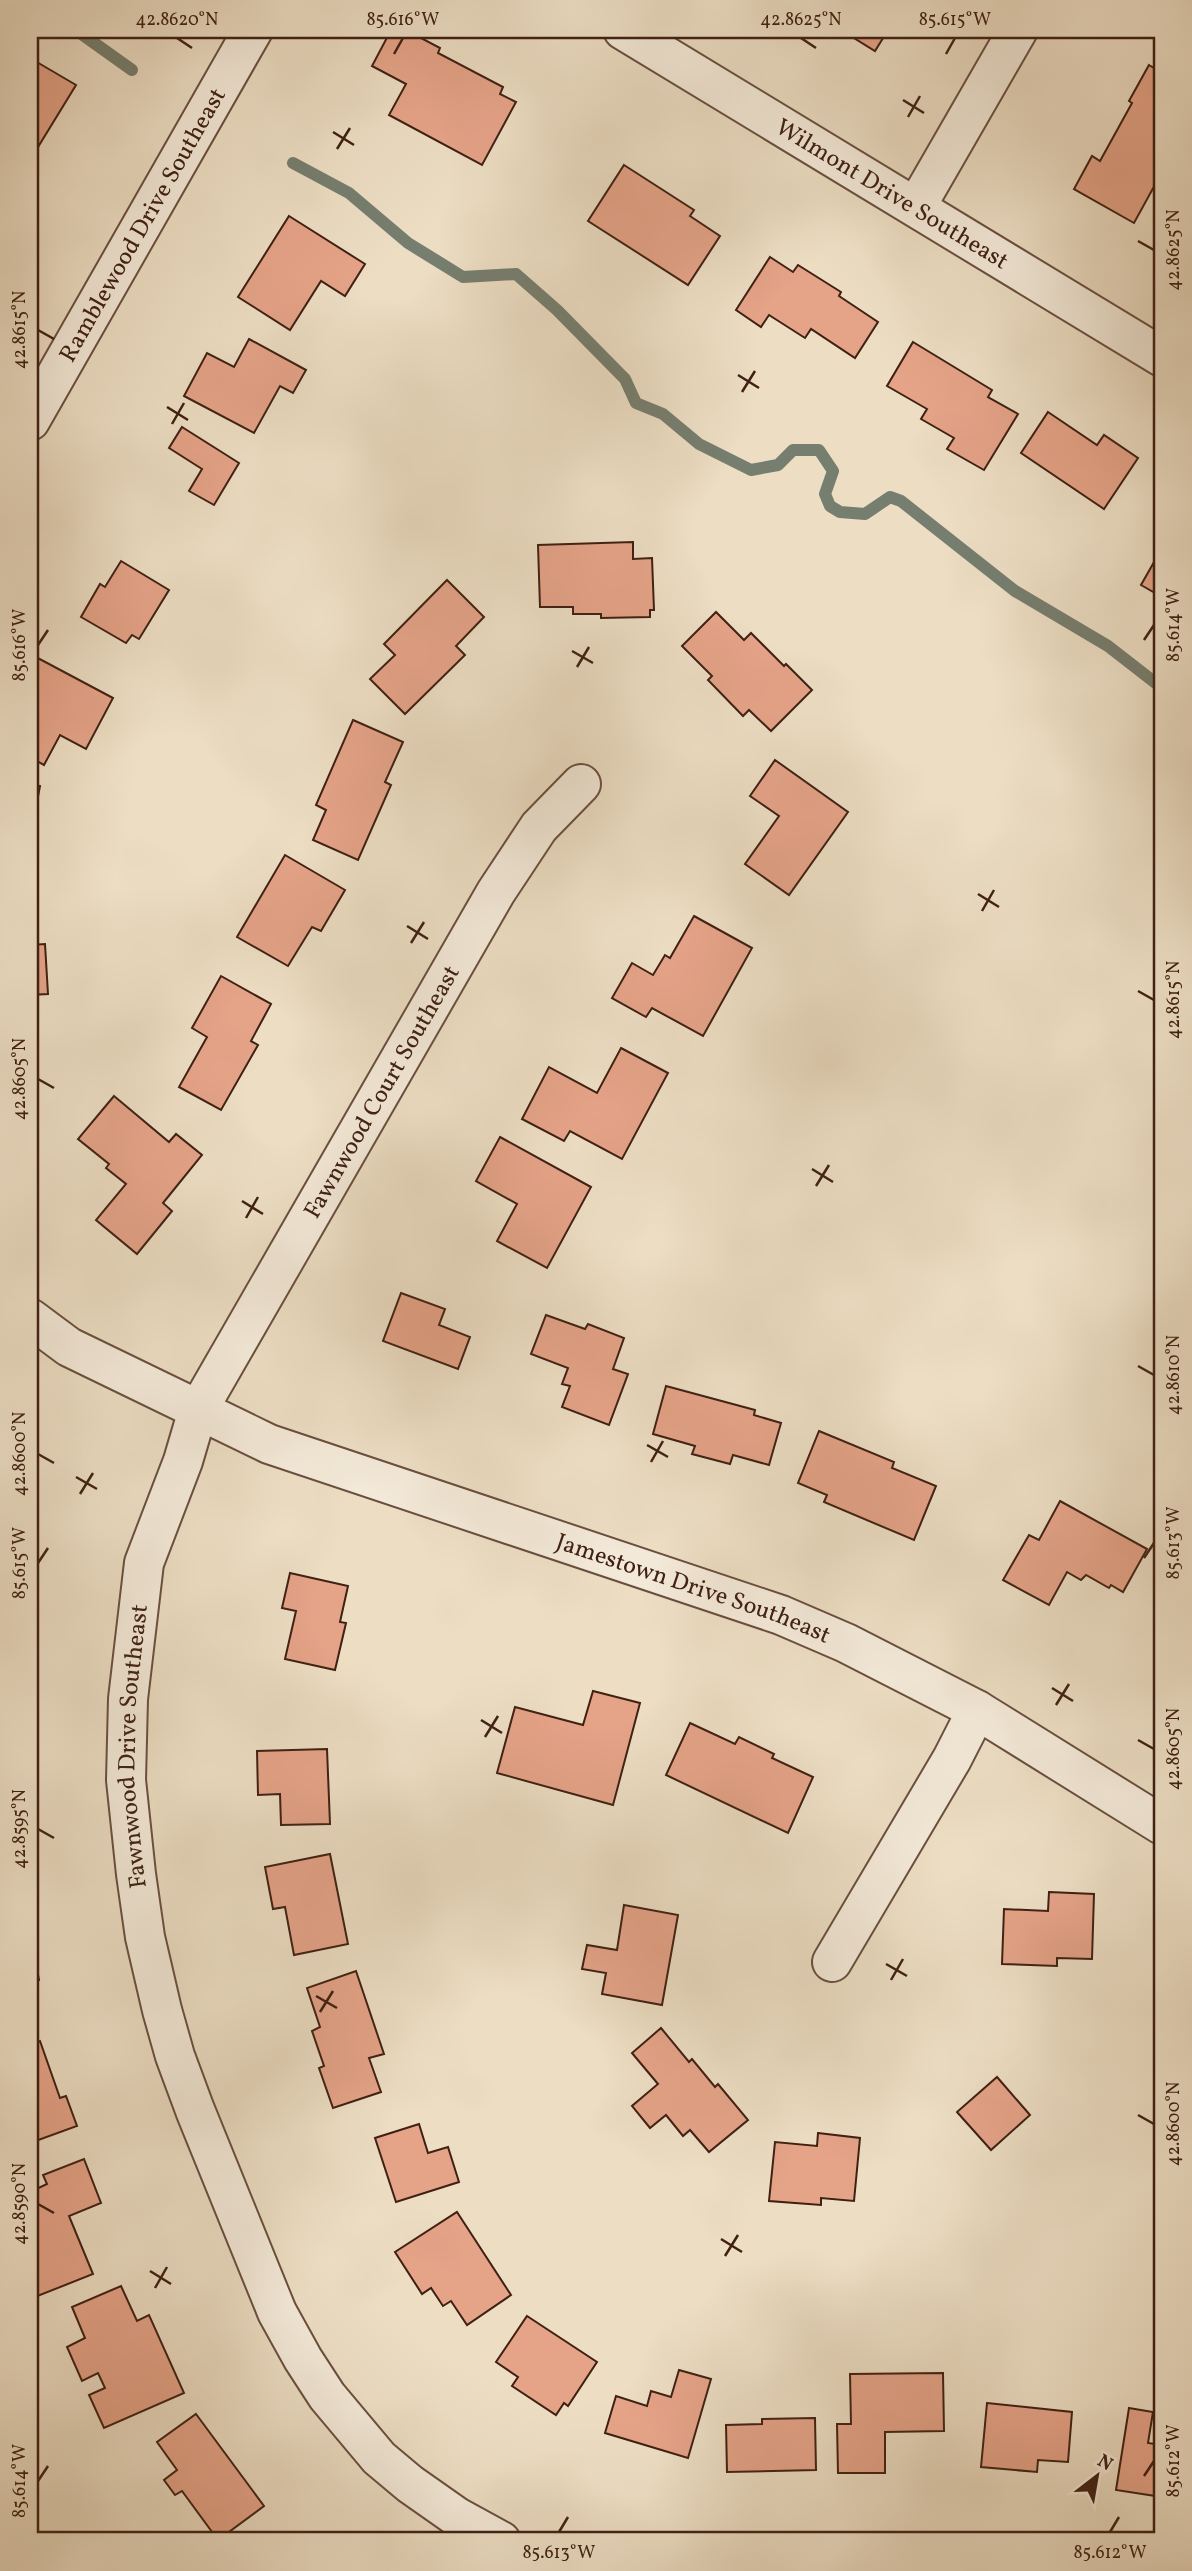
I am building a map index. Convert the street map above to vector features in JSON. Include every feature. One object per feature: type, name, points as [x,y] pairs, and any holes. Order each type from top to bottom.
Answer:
[{"type":"street","name":"Ramblewood Drive Southeast","points":[[30,421],[253,30]]},
{"type":"street","name":"Wilmont Drive Southeast","points":[[623,30],[1162,357]]},
{"type":"street","points":[[916,207],[1018,30]]},
{"type":"street","name":"Fawnwood Court Southeast","points":[[198,1409],[496,892],[539,827],[581,784]]},
{"type":"street","points":[[30,1318],[69,1347],[198,1409]]},
{"type":"street","name":"Jamestown Drive Southeast","points":[[198,1409],[269,1444],[782,1615],[846,1643],[977,1710],[1162,1825]]},
{"type":"street","name":"Fawnwood Drive Southeast","points":[[198,1409],[183,1461],[144,1563],[128,1699],[126,1780],[136,1874],[145,1937],[162,2010],[195,2110],[277,2312],[303,2359],[327,2396],[379,2458],[457,2517],[502,2541]]},
{"type":"street","points":[[832,1962],[952,1759],[977,1710]]},
{"type":"building","points":[[391,30],[406,30],[440,48],[438,53],[503,87],[500,94],[516,102],[482,165],[389,115],[406,84],[372,66]]},
{"type":"building","points":[[841,30],[888,30],[875,51]]},
{"type":"building","points":[[30,58],[76,85],[38,147],[30,142]]},
{"type":"building","points":[[1149,65],[1162,73],[1162,172],[1134,223],[1074,189],[1092,156],[1100,161],[1132,103],[1129,101]]},
{"type":"building","points":[[624,165],[694,210],[690,216],[720,236],[688,285],[588,221]]},
{"type":"building","points":[[289,216],[365,264],[345,296],[321,281],[290,330],[238,297]]},
{"type":"building","points":[[770,257],[793,272],[798,265],[841,292],[839,296],[878,322],[855,358],[811,329],[805,338],[769,315],[761,327],[736,310]]},
{"type":"building","points":[[249,339],[306,370],[293,393],[280,386],[254,433],[184,396],[207,353],[234,367]]},
{"type":"building","points":[[913,342],[992,390],[988,397],[1018,414],[984,470],[947,449],[954,438],[921,419],[927,409],[887,386]]},
{"type":"building","points":[[1048,412],[1097,445],[1104,435],[1138,458],[1104,509],[1021,453]]},
{"type":"building","points":[[182,427],[239,463],[214,505],[189,491],[202,469],[169,448]]},
{"type":"building","points":[[633,542],[633,559],[652,558],[654,610],[650,610],[650,617],[601,618],[601,614],[573,614],[573,607],[540,607],[538,545]]},
{"type":"building","points":[[1162,548],[1162,597],[1141,585]]},
{"type":"building","points":[[121,561],[169,590],[139,639],[132,635],[126,643],[81,617],[100,584],[105,587]]},
{"type":"building","points":[[447,580],[484,617],[456,646],[465,655],[405,714],[370,679],[395,655],[384,644]]},
{"type":"building","points":[[716,612],[744,640],[751,633],[812,690],[771,731],[749,710],[743,716],[708,680],[712,676],[682,646]]},
{"type":"building","points":[[34,656],[113,698],[86,749],[60,735],[44,765],[30,757],[30,664]]},
{"type":"building","points":[[353,720],[403,742],[385,782],[391,785],[358,860],[313,840],[326,810],[316,805]]},
{"type":"building","points":[[775,760],[848,812],[789,895],[745,864],[779,816],[750,796]]},
{"type":"building","points":[[30,784],[40,786],[30,858]]},
{"type":"building","points":[[285,855],[345,890],[321,931],[312,927],[288,966],[237,937]]},
{"type":"building","points":[[694,916],[752,948],[703,1036],[652,1008],[646,1017],[612,998],[632,963],[653,975],[665,955],[670,958]]},
{"type":"building","points":[[45,944],[48,994],[30,995],[30,945]]},
{"type":"building","points":[[221,976],[271,1004],[251,1041],[258,1045],[221,1110],[179,1087],[207,1037],[192,1028]]},
{"type":"building","points":[[621,1048],[668,1073],[622,1159],[570,1131],[564,1141],[522,1119],[549,1067],[597,1093]]},
{"type":"building","points":[[114,1096],[169,1142],[176,1134],[202,1155],[163,1203],[172,1211],[137,1254],[96,1220],[126,1184],[106,1168],[109,1164],[78,1139]]},
{"type":"building","points":[[500,1137],[591,1187],[547,1268],[497,1241],[517,1204],[476,1181]]},
{"type":"building","points":[[401,1293],[445,1309],[439,1325],[470,1337],[458,1369],[383,1341]]},
{"type":"building","points":[[546,1315],[585,1329],[588,1324],[624,1338],[613,1369],[628,1374],[609,1425],[562,1407],[570,1386],[562,1384],[568,1368],[531,1354]]},
{"type":"building","points":[[666,1386],[755,1410],[754,1415],[781,1423],[769,1465],[733,1455],[730,1464],[692,1454],[695,1446],[653,1434]]},
{"type":"building","points":[[819,1431],[894,1462],[892,1468],[936,1486],[914,1540],[824,1502],[827,1495],[798,1483]]},
{"type":"building","points":[[1060,1501],[1147,1549],[1123,1592],[1111,1585],[1109,1588],[1086,1575],[1081,1580],[1067,1572],[1049,1605],[1003,1580],[1029,1535],[1039,1540]]},
{"type":"building","points":[[290,1573],[348,1586],[340,1622],[346,1623],[335,1670],[285,1659],[296,1611],[282,1608]]},
{"type":"building","points":[[593,1691],[640,1703],[613,1805],[497,1773],[515,1707],[583,1725]]},
{"type":"building","points":[[690,1723],[735,1744],[739,1737],[774,1754],[772,1758],[813,1777],[788,1833],[666,1775]]},
{"type":"building","points":[[327,1749],[330,1824],[281,1825],[280,1794],[258,1795],[257,1751]]},
{"type":"building","points":[[330,1854],[348,1944],[294,1955],[285,1907],[273,1909],[265,1867]]},
{"type":"building","points":[[1049,1892],[1094,1894],[1092,1959],[1057,1958],[1057,1966],[1002,1964],[1004,1909],[1048,1911]]},
{"type":"building","points":[[624,1905],[678,1915],[662,2005],[602,1994],[606,1973],[582,1969],[587,1945],[617,1950]]},
{"type":"building","points":[[30,1948],[33,1948],[39,1980],[30,1982]]},
{"type":"building","points":[[356,1971],[384,2054],[369,2058],[381,2092],[333,2108],[319,2068],[324,2066],[312,2031],[320,2027],[307,1988]]},
{"type":"building","points":[[661,2028],[689,2062],[692,2059],[715,2087],[718,2084],[748,2120],[709,2152],[690,2130],[683,2136],[666,2115],[650,2128],[632,2106],[658,2084],[632,2053]]},
{"type":"building","points":[[40,2041],[60,2098],[66,2096],[77,2126],[30,2143],[30,2045]]},
{"type":"building","points":[[997,2077],[1030,2115],[991,2150],[957,2112]]},
{"type":"building","points":[[419,2124],[428,2153],[448,2147],[459,2182],[396,2202],[375,2138]]},
{"type":"building","points":[[818,2133],[860,2138],[854,2201],[821,2198],[821,2205],[769,2201],[775,2142],[817,2146]]},
{"type":"building","points":[[84,2159],[101,2203],[69,2216],[93,2274],[35,2297],[30,2283],[30,2192],[47,2184],[43,2175]]},
{"type":"building","points":[[457,2212],[511,2295],[467,2325],[451,2301],[443,2306],[431,2288],[422,2294],[395,2252]]},
{"type":"building","points":[[121,2286],[137,2321],[149,2315],[184,2393],[104,2428],[89,2395],[105,2388],[98,2373],[82,2381],[67,2347],[85,2338],[72,2307]]},
{"type":"building","points":[[527,2316],[597,2362],[568,2406],[564,2403],[556,2415],[512,2386],[518,2377],[496,2362]]},
{"type":"building","points":[[679,2370],[711,2379],[688,2458],[605,2433],[616,2396],[647,2406],[651,2391],[671,2397]]},
{"type":"building","points":[[943,2373],[944,2431],[885,2432],[885,2473],[838,2473],[837,2424],[851,2424],[850,2374]]},
{"type":"building","points":[[987,2403],[1072,2412],[1068,2462],[1038,2460],[1037,2472],[981,2467]]},
{"type":"building","points":[[1129,2408],[1153,2412],[1148,2443],[1162,2445],[1162,2497],[1116,2490]]},
{"type":"building","points":[[196,2414],[264,2506],[218,2540],[182,2491],[175,2495],[164,2480],[177,2470],[157,2442]]},
{"type":"building","points":[[815,2418],[816,2470],[727,2472],[726,2425],[762,2424],[762,2419]]},
{"type":"waterway","points":[[76,30],[132,70]]},
{"type":"waterway","points":[[293,163],[349,193],[408,243],[463,277],[516,274],[557,310],[625,379],[636,403],[663,414],[699,444],[751,470],[778,465],[793,450],[819,450],[833,471],[825,494],[830,506],[840,512],[865,514],[890,497],[901,501],[1015,591],[1108,646],[1162,688]]}]
